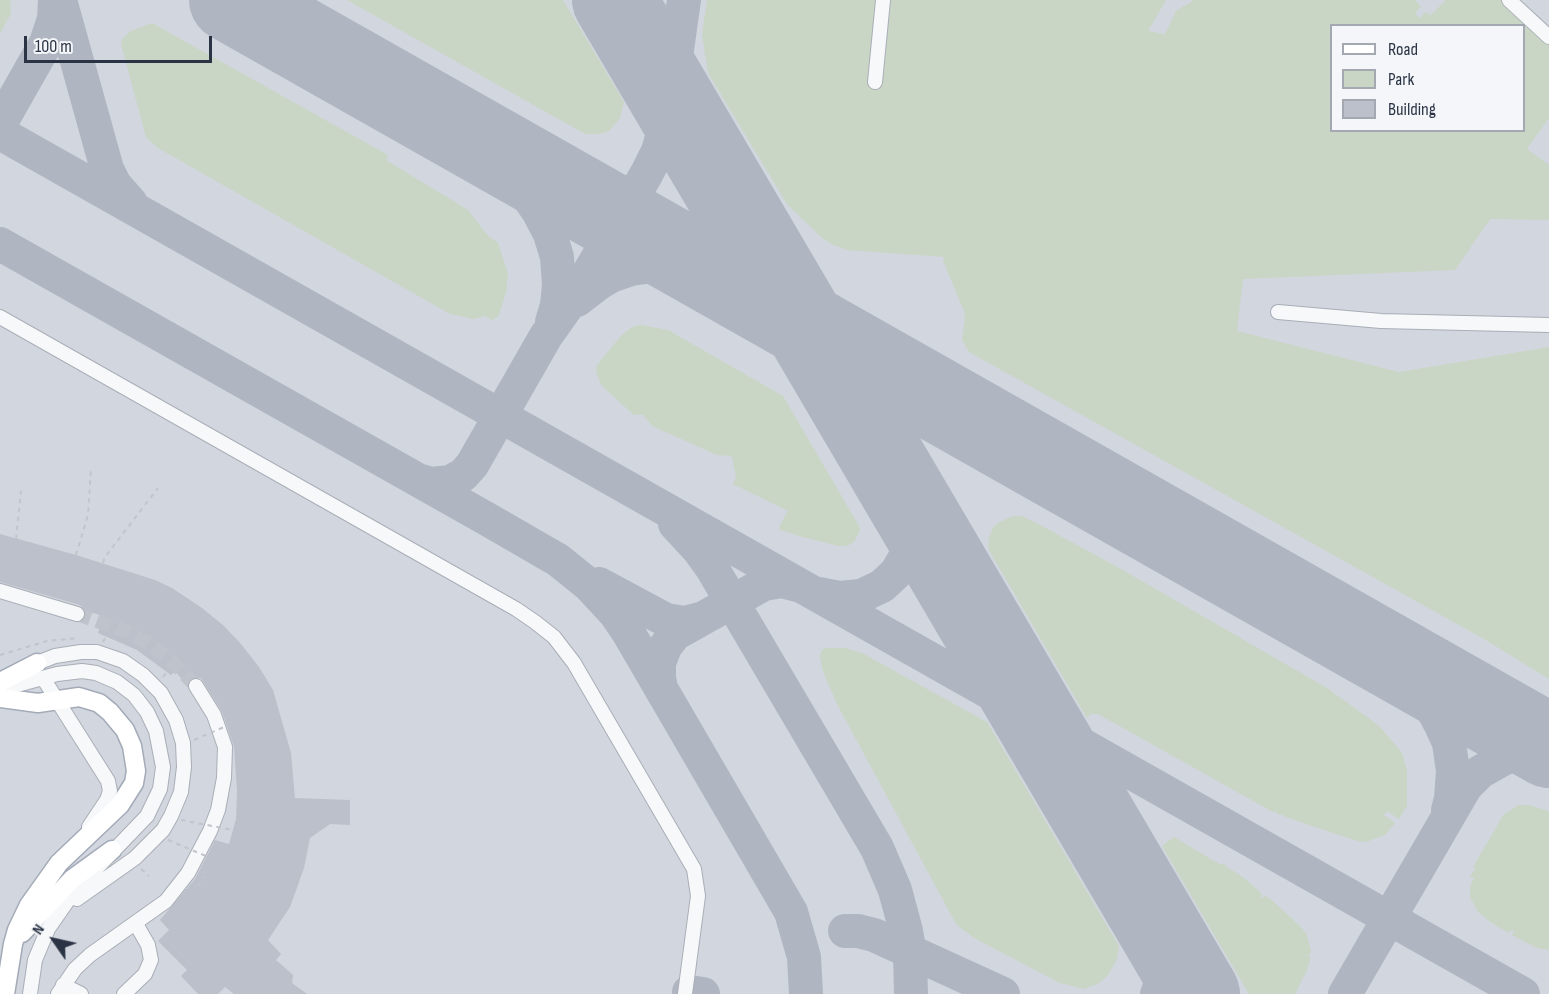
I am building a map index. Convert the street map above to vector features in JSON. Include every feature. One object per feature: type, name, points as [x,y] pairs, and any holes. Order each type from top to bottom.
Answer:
[{"type":"main road","points":[[0,670],[40,670]]},
{"type":"main road","points":[[0,684],[40,670]]},
{"type":"main road","points":[[0,698],[38,703],[85,698],[99,703],[121,723],[129,737],[136,762],[135,777],[125,798],[114,812],[52,871],[36,893],[22,918],[14,944],[5,994]]},
{"type":"main road","points":[[14,944],[72,879],[112,850]]},
{"type":"street","points":[[875,82],[883,0]]},
{"type":"street","points":[[1509,0],[1549,37]]},
{"type":"street","points":[[1278,312],[1381,321],[1549,325]]},
{"type":"street","points":[[0,317],[516,609],[554,637],[574,663],[694,869],[698,896],[685,994]]},
{"type":"street","points":[[0,591],[77,614]]},
{"type":"street","points":[[40,670],[63,654],[89,652],[106,655],[130,665],[150,680],[170,706],[179,727],[185,759],[181,792],[163,830],[142,852],[81,895],[54,920]]},
{"type":"street","points":[[40,670],[105,776],[109,787],[109,796],[105,804],[68,855]]},
{"type":"street","points":[[30,994],[35,960],[54,920],[73,893],[147,816],[160,789],[163,775],[162,758],[153,724],[134,695],[104,676],[82,671],[40,670]]},
{"type":"street","points":[[81,994],[61,989],[75,969],[90,955],[166,902],[188,873],[214,820],[226,769],[225,747],[219,726],[196,686]]},
{"type":"street","points":[[124,994],[146,974],[151,960],[148,945],[136,924]]},
{"type":"path","points":[[76,555],[88,515],[91,469]]},
{"type":"path","points":[[103,563],[105,557],[158,488]]},
{"type":"path","points":[[16,539],[21,491]]},
{"type":"path","points":[[104,642],[106,636]]},
{"type":"path","points":[[163,677],[167,672]]},
{"type":"path","points":[[194,740],[224,728]]},
{"type":"path","points":[[181,820],[234,830]]},
{"type":"path","points":[[168,840],[206,856]]},
{"type":"path","points":[[137,865],[149,876]]},
{"type":"path","points":[[198,886],[204,876]]},
{"type":"shaded area","points":[[0,0],[1549,0],[1549,994],[0,994]]},
{"type":"green space","points":[[0,0],[10,0],[11,13],[0,34]]},
{"type":"green space","points":[[347,0],[563,0],[624,102],[620,118],[609,131],[585,134]]},
{"type":"green space","points":[[707,0],[1166,0],[1148,31],[1165,34],[1176,11],[1194,0],[1415,0],[1421,7],[1415,13],[1420,18],[1425,12],[1431,15],[1446,0],[1501,0],[1549,45],[1549,118],[1527,149],[1549,165],[1549,220],[1490,219],[1455,270],[1243,279],[1237,331],[1399,372],[1549,347],[1549,679],[1484,639],[969,352],[962,340],[964,311],[943,261],[944,257],[847,250],[821,237],[787,204],[708,73],[702,35]]},
{"type":"green space","points":[[152,23],[388,155],[386,160],[468,210],[488,236],[498,243],[508,274],[506,293],[498,317],[491,320],[485,316],[474,319],[450,314],[158,148],[146,137],[121,44],[123,38],[131,31]]},
{"type":"green space","points":[[641,325],[668,330],[783,396],[859,526],[860,530],[854,542],[847,546],[839,546],[778,529],[788,511],[733,484],[736,478],[732,456],[717,455],[652,426],[643,415],[634,415],[602,386],[596,372],[597,365],[620,337],[632,327]]},
{"type":"green space","points":[[1013,516],[1022,516],[1121,569],[1327,688],[1370,719],[1402,753],[1407,771],[1407,806],[1399,819],[1387,811],[1384,815],[1395,823],[1385,835],[1366,842],[1357,841],[1276,813],[1276,810],[1271,811],[1098,714],[1091,714],[1087,718],[990,552],[989,537],[993,528]]},
{"type":"green space","points":[[845,648],[862,653],[987,722],[1119,946],[1117,959],[1108,975],[1099,983],[1084,989],[1060,983],[974,938],[956,924],[837,704],[823,672],[820,656],[822,650]]},
{"type":"green space","points":[[1519,805],[1529,805],[1549,811],[1549,950],[1537,948],[1512,935],[1514,932],[1512,930],[1509,933],[1492,923],[1478,912],[1470,897],[1470,887],[1474,878],[1470,876],[1476,868],[1473,867],[1504,814]]},
{"type":"green space","points":[[1174,837],[1221,865],[1225,863],[1225,866],[1243,877],[1262,894],[1261,897],[1265,895],[1302,928],[1307,935],[1311,951],[1307,955],[1311,957],[1295,994],[1249,994],[1162,846]]},
{"type":"building","points":[[0,534],[155,580],[172,588],[202,608],[241,644],[273,690],[291,753],[295,798],[350,800],[350,825],[330,824],[310,838],[304,868],[290,907],[268,940],[281,954],[276,960],[293,975],[292,983],[307,994],[234,994],[225,987],[218,994],[198,994],[181,976],[187,970],[158,941],[169,930],[160,920],[195,879],[215,840],[229,844],[236,819],[237,790],[234,747],[222,712],[201,678],[192,678],[187,685],[175,671],[171,675],[137,650],[98,633],[104,616],[85,611],[80,605],[0,582]]},
{"type":"taxiway","points":[[0,124],[46,43],[54,19],[55,0]]},
{"type":"taxiway","points":[[60,0],[107,169],[115,185],[131,203]]},
{"type":"taxiway","points":[[418,480],[432,484],[450,482],[463,475],[472,465],[546,336],[580,288],[647,173],[658,151],[667,120],[684,0]]},
{"type":"taxiway","points":[[0,133],[1523,994]]},
{"type":"taxiway","points":[[482,142],[503,162],[518,182],[538,211],[550,234],[557,257],[559,285],[552,322]]},
{"type":"taxiway","points":[[0,244],[558,560],[589,585],[615,613],[628,632],[791,912],[804,957],[806,994]]},
{"type":"taxiway","points":[[577,300],[611,276],[631,269],[653,266],[700,273],[748,292]]},
{"type":"taxiway","points":[[819,594],[839,598],[861,596],[882,586],[896,573],[906,556],[911,532],[910,516],[901,488]]},
{"type":"taxiway","points":[[675,524],[712,568],[877,848],[895,890],[906,931],[910,955],[911,994]]},
{"type":"taxiway","points":[[661,689],[659,663],[665,647],[675,634],[764,584],[782,581],[801,586]]},
{"type":"taxiway","points":[[599,584],[666,620],[685,623],[700,619]]},
{"type":"taxiway","points":[[1373,646],[1414,685],[1429,703],[1441,725],[1449,743],[1453,771],[1448,810]]},
{"type":"taxiway","points":[[1345,994],[1466,786],[1480,772],[1505,758],[1519,754],[1549,754]]},
{"type":"taxiway","points":[[1152,915],[1165,953],[1163,978],[1157,994]]},
{"type":"taxiway","points":[[845,931],[874,935],[1003,994]]},
{"type":"taxiway","points":[[689,992],[703,994]]},
{"type":"runway","points":[[231,0],[1549,746]]},
{"type":"runway","points":[[614,0],[1198,994]]},
{"type":"tunnel","points":[[77,614],[125,631],[148,643],[171,660],[196,686]]}]
